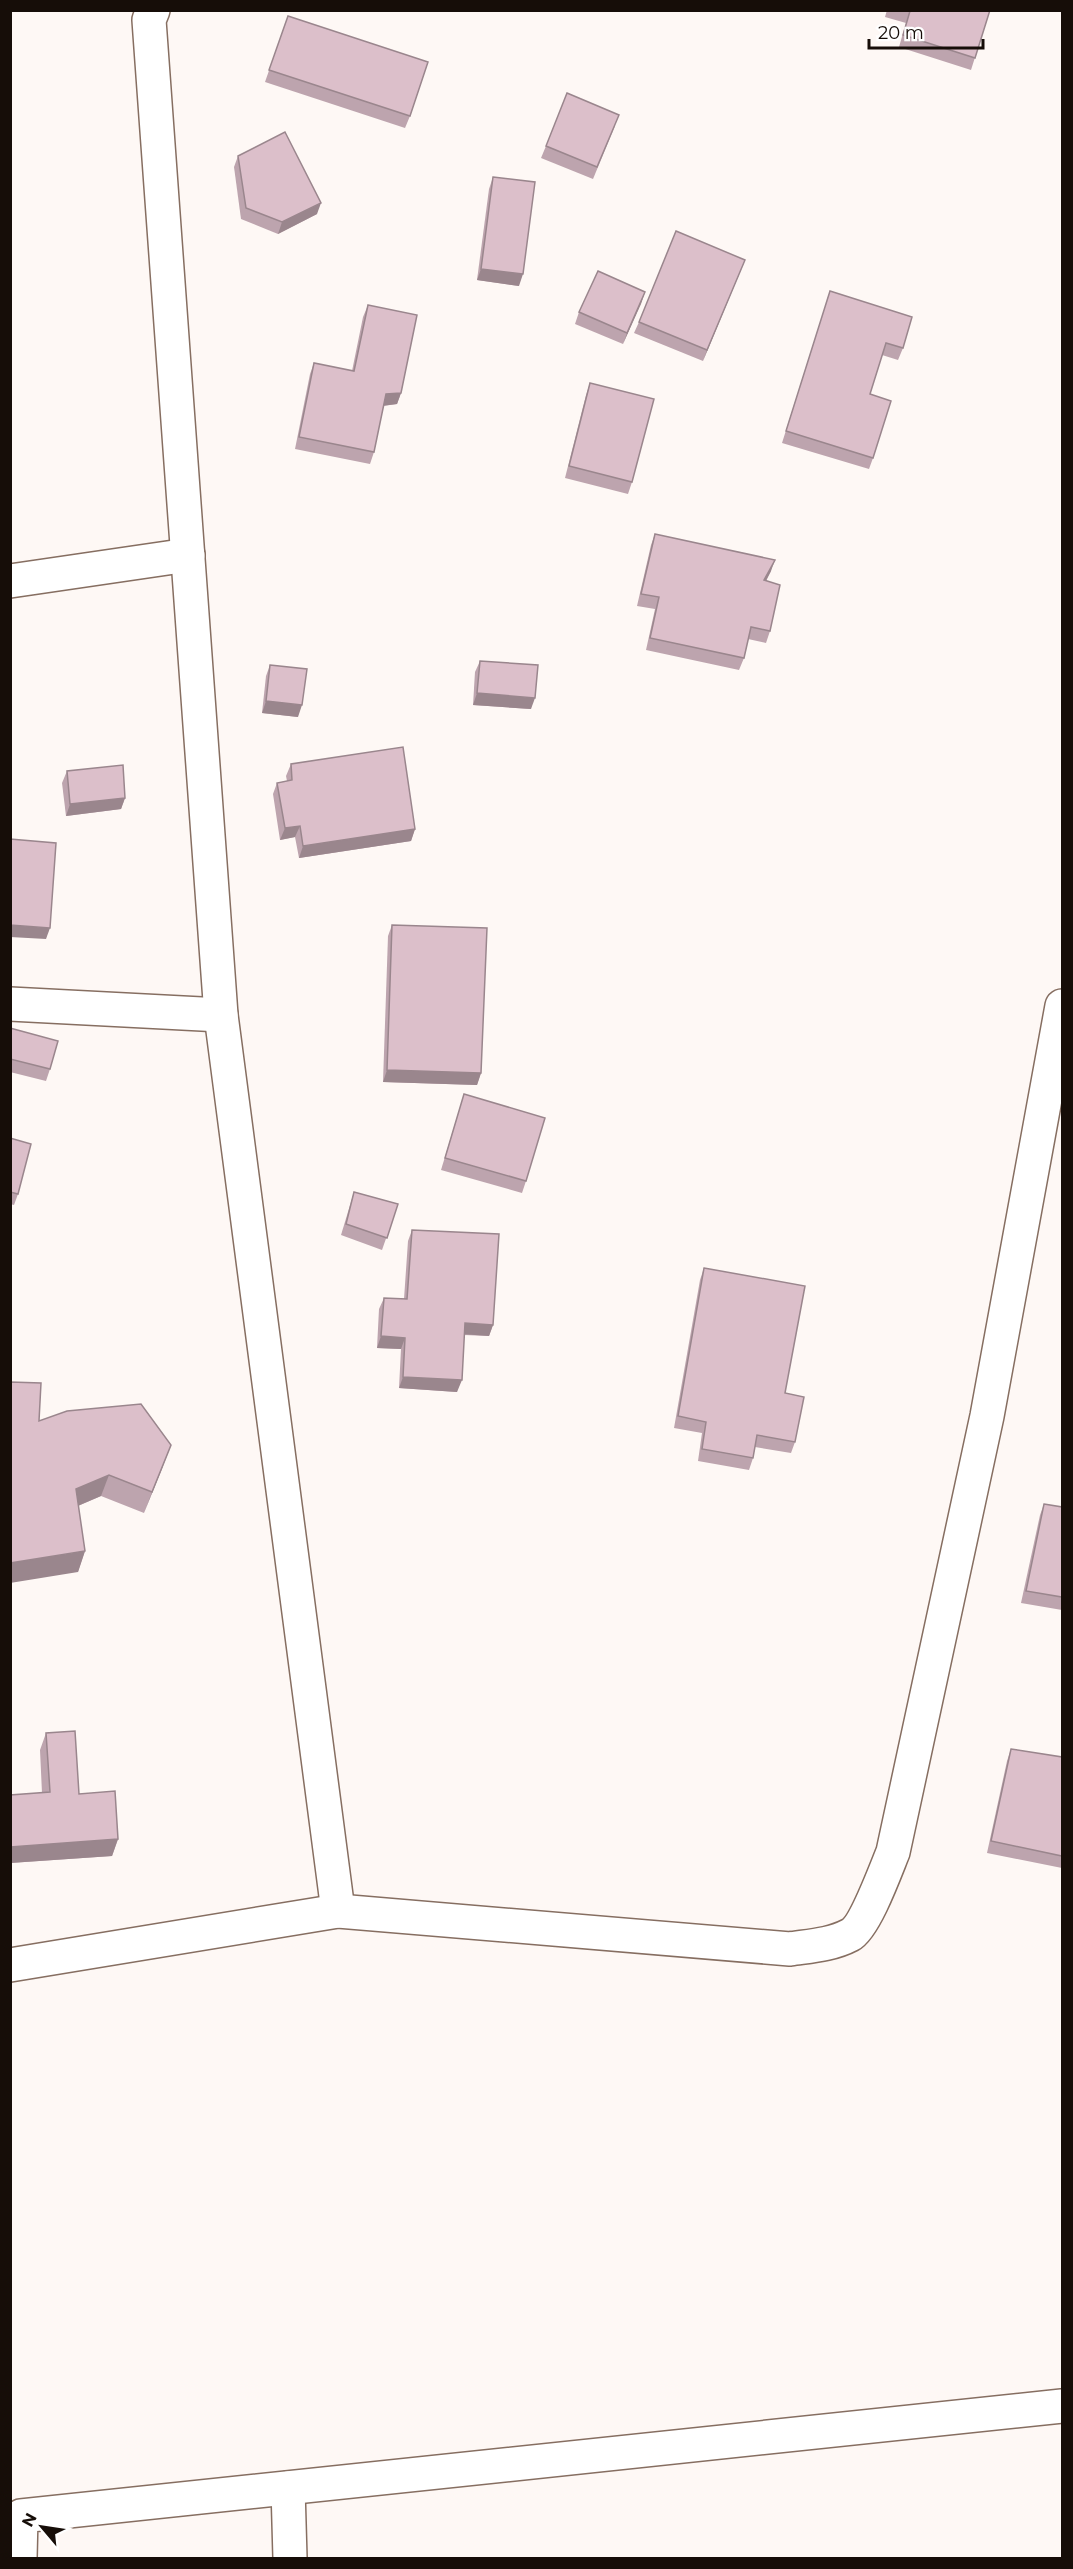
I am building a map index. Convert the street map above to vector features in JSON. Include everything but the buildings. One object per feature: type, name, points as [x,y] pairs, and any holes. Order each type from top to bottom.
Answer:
[{"type":"street","points":[[153,10],[149,20],[221,1015],[338,1911]]},
{"type":"street","points":[[10,581],[188,555]]},
{"type":"street","points":[[10,1004],[221,1015]]},
{"type":"street","points":[[10,1965],[338,1911],[790,1949],[826,1944],[852,1934],[871,1903],[893,1852],[987,1416],[1062,1006]]},
{"type":"street","points":[[20,2559],[21,2516],[1062,2406]]},
{"type":"street","points":[[288,2488],[290,2559]]}]
